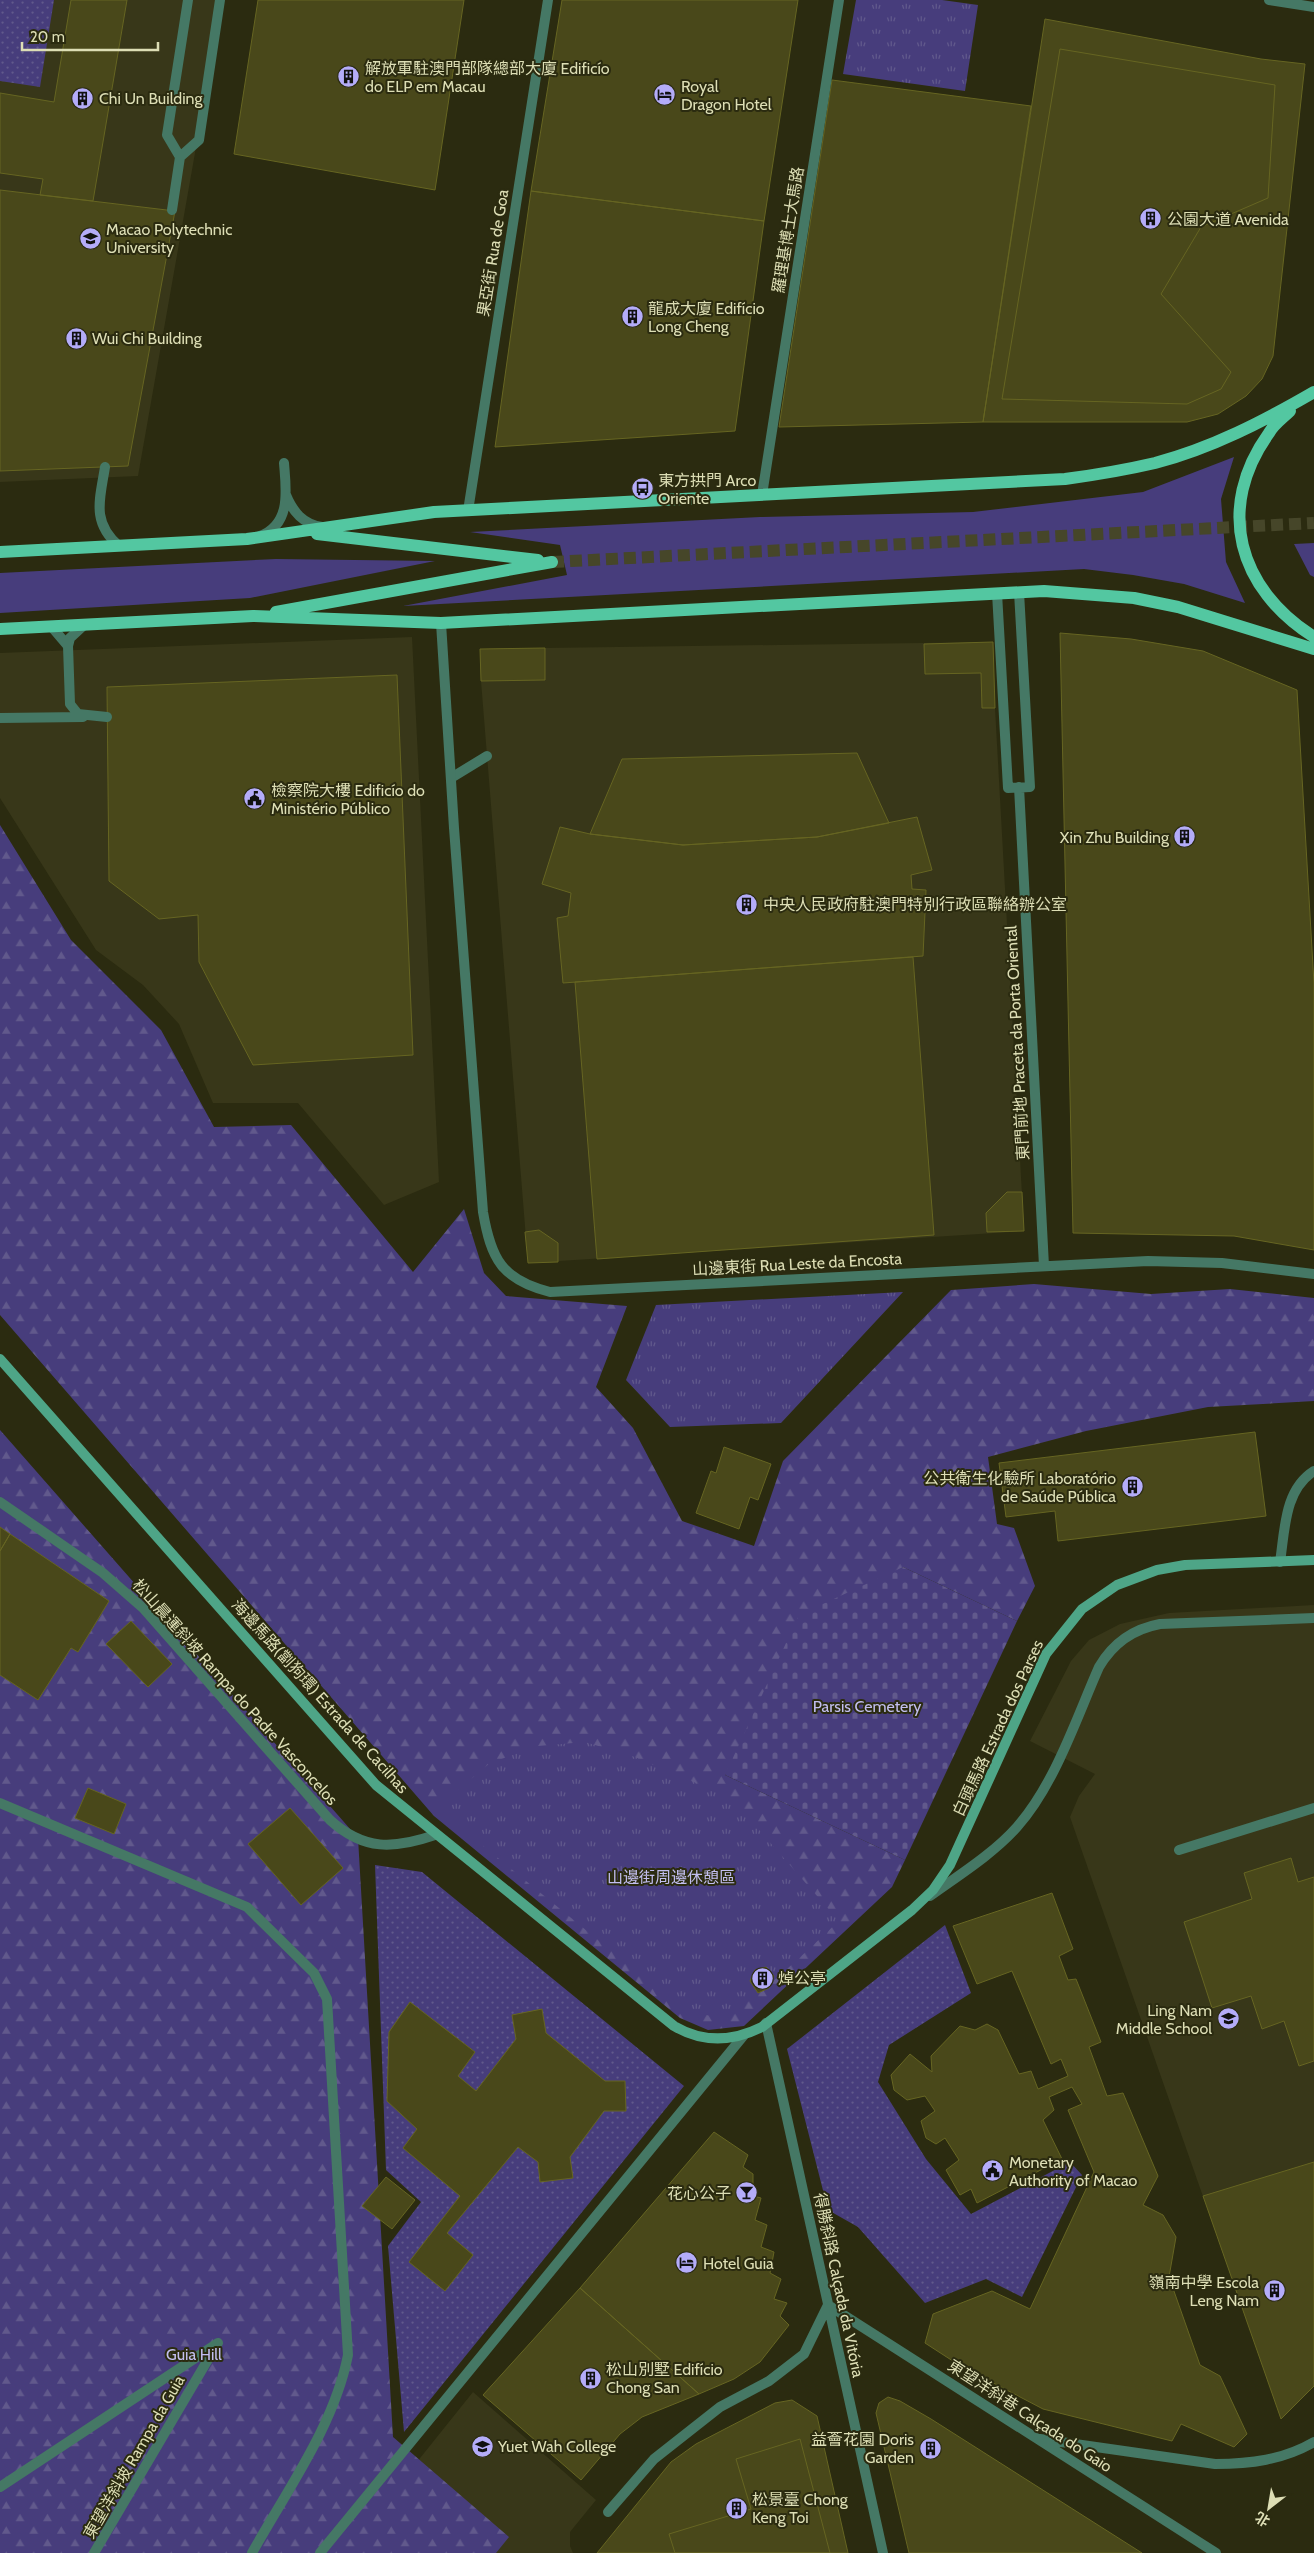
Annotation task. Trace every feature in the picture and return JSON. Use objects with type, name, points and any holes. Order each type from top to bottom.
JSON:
[{"type":"main road","points":[[0,552],[250,539],[434,512],[1065,479],[1111,472],[1156,462],[1201,448],[1243,430],[1314,392]]},
{"type":"main road","points":[[1302,398],[1270,431],[1258,450],[1248,470],[1239,514],[1246,558],[1255,579],[1267,598],[1283,614],[1314,637]]},
{"type":"main road","points":[[253,616],[552,562],[300,532]]},
{"type":"main road","points":[[0,629],[253,616],[441,623],[1019,592],[1088,593],[1134,598],[1187,610],[1314,648]]},
{"type":"street","points":[[180,158],[167,135],[188,0]]},
{"type":"street","points":[[172,210],[180,158],[199,140],[220,0]]},
{"type":"street","name":"果亞街 Rua de Goa","points":[[468,511],[548,0]]},
{"type":"street","name":"羅理基博士大馬路","points":[[762,495],[839,0]]},
{"type":"street","points":[[1269,0],[1314,7]]},
{"type":"street","points":[[250,539],[263,534],[275,526],[282,515],[286,494],[284,463]]},
{"type":"street","points":[[105,468],[98,510],[101,524],[108,536],[119,546]]},
{"type":"street","points":[[286,494],[291,507],[300,518],[312,525],[326,528]]},
{"type":"street","points":[[998,593],[1008,788],[1019,788],[1030,787],[1019,592]]},
{"type":"street","name":"山邊東街 Rua Leste da Encosta","points":[[441,623],[450,778],[484,1212],[488,1241],[495,1259],[520,1282],[550,1292],[1148,1262],[1222,1263],[1314,1274]]},
{"type":"street","points":[[84,624],[70,638],[68,646],[69,698],[73,710],[87,717]]},
{"type":"street","points":[[51,626],[68,646]]},
{"type":"street","points":[[53,716],[65,707],[69,698]]},
{"type":"street","points":[[0,718],[53,716],[107,717]]},
{"type":"street","points":[[450,778],[487,756]]},
{"type":"street","name":"東門前地 Praceta da Porta Oriental","points":[[1019,788],[1044,1266]]},
{"type":"street","name":"海邊馬路(劏狗環) Estrada de Cacilhas","points":[[0,1359],[358,1766],[395,1803],[674,2026],[686,2032],[711,2039],[725,2039],[744,2035],[766,2023]]},
{"type":"street","points":[[1280,1562],[1290,1499],[1306,1476],[1314,1471]]},
{"type":"street","name":"松山晨運斜坡 Rampa do Padre Vasconcelos","points":[[0,1502],[103,1573],[137,1602],[330,1820],[341,1830],[367,1843],[395,1846],[409,1844],[435,1835]]},
{"type":"street","name":"白頭馬路 Estrada dos Parses","points":[[766,2023],[912,1910],[933,1890],[950,1865],[1046,1654],[1082,1609],[1117,1585],[1157,1570],[1185,1565],[1314,1560]]},
{"type":"street","points":[[912,1910],[1007,1838],[1026,1817],[1042,1794],[1105,1656],[1124,1638],[1148,1626],[1160,1624],[1314,1618]]},
{"type":"street","points":[[0,1803],[247,1907],[314,1973],[327,1999],[348,2355],[342,2383],[332,2411],[252,2553]]},
{"type":"street","points":[[1179,1850],[1314,1808]]},
{"type":"street","name":"得勝斜路 Calçada da Vitória","points":[[766,2023],[883,2553]]},
{"type":"street","points":[[320,2553],[744,2035]]},
{"type":"street","points":[[608,2512],[654,2459],[720,2408],[769,2381],[804,2354],[828,2305]]},
{"type":"street","name":"東望洋斜巷 Calçada do Gaio","points":[[828,2305],[1216,2553]]},
{"type":"street","name":"東望洋斜坡 Rampa da Guia","points":[[0,2487],[218,2343],[94,2553]]},
{"type":"street","points":[[1037,2438],[1215,2464],[1245,2464],[1274,2459],[1314,2442]]},
{"type":"shaded area","name":"Macao Polytechnic University","points":[[0,0],[222,0],[138,476],[0,482]]},
{"type":"shaded area","points":[[412,637],[439,1182],[384,1205],[298,1103],[213,1103],[179,1024],[143,985],[96,950],[0,798],[0,653]]},
{"type":"shaded area","points":[[993,642],[1024,1231],[528,1263],[480,649]]},
{"type":"shaded area","name":"Ling Nam Middle School","points":[[1314,1605],[1314,2386],[1281,2419],[1070,1817],[1079,1796],[1095,1774],[1030,1741],[1071,1661],[1089,1640],[1120,1624],[1169,1613]]},
{"type":"shaded area","name":"Yuet Wah College","points":[[473,2392],[596,2500],[570,2532],[570,2546],[573,2553],[344,2553]]},
{"type":"green space","points":[[0,0],[54,0],[40,87],[0,81]]},
{"type":"green space","points":[[856,0],[942,0],[978,5],[965,91],[843,74]]},
{"type":"green space","points":[[1234,457],[1221,499],[1226,562],[1245,603],[1184,584],[1084,569],[403,606],[567,575],[560,545],[470,532],[760,517],[973,512],[1143,492]]},
{"type":"green space","points":[[1314,543],[1314,577],[1310,575],[1294,544]]},
{"type":"green space","points":[[276,559],[435,561],[250,598],[0,613],[0,573]]},
{"type":"green space","points":[[0,825],[71,940],[161,1030],[214,1127],[291,1125],[413,1272],[464,1209],[484,1273],[506,1296],[627,1306],[596,1387],[633,1428],[682,1521],[754,1546],[783,1461],[951,1290],[1034,1284],[1151,1294],[1230,1289],[1314,1298],[1314,1401],[1208,1407],[1086,1431],[988,1457],[997,1524],[1014,1528],[1035,1586],[1017,1621],[903,1567],[725,1775],[905,1860],[892,1887],[744,2026],[708,2030],[680,2018],[434,1816],[0,1315]]},
{"type":"green space","points":[[903,1292],[781,1423],[670,1427],[626,1380],[656,1305]]},
{"type":"green space","name":"Guia Hill","points":[[0,1430],[358,1838],[393,2437],[509,2537],[496,2553],[0,2553]]},
{"type":"green space","name":"Parsis Cemetery","points":[[903,1567],[1017,1621],[905,1860],[725,1775],[799,1615]]},
{"type":"green space","name":"山邊街周邊休憩區","points":[[585,1742],[635,1757],[731,1798],[839,1921],[783,1973],[736,2008],[722,2014],[707,2015],[681,2008],[437,1808],[490,1763],[538,1746]]},
{"type":"green space","points":[[375,1865],[422,1872],[684,2086],[404,2432],[388,2246],[421,2202],[386,2170]]},
{"type":"green space","points":[[945,1925],[971,1993],[889,2045],[878,2082],[926,2159],[971,2214],[1070,2162],[1082,2175],[1022,2297],[986,2279],[925,2303],[858,2227],[828,2210],[787,2049]]},
{"type":"building","name":"Chi Un Building","points":[[71,0],[127,0],[93,201],[40,195],[43,179],[0,173],[0,93],[54,102]]},
{"type":"building","name":"解放軍駐澳門部隊總部大廈 Edificío do ELP em Macau","points":[[258,0],[464,0],[435,190],[234,154]]},
{"type":"building","name":"Royal Dragon Hotel","points":[[562,0],[798,0],[764,221],[531,191]]},
{"type":"building","name":"公園大道 Avenida","points":[[1045,19],[1261,59],[1305,64],[1273,356],[1262,379],[1246,396],[1218,414],[1187,422],[983,422]]},
{"type":"building","name":"公園大道 Avenida","points":[[1060,49],[1275,85],[1268,198],[1201,227],[1161,294],[1231,372],[1221,389],[1187,404],[1002,399]]},
{"type":"building","points":[[832,80],[1031,106],[983,422],[779,427]]},
{"type":"building","name":"Wui Chi Building","points":[[0,190],[175,211],[128,466],[0,471]]},
{"type":"building","name":"龍成大廈 Edifício Long Cheng","points":[[531,191],[764,221],[735,431],[495,447]]},
{"type":"building","name":"Xin Zhu Building","points":[[1060,633],[1131,639],[1203,651],[1297,690],[1314,984],[1314,1250],[1234,1236],[1073,1233]]},
{"type":"building","points":[[993,642],[995,708],[982,708],[981,673],[925,674],[924,644]]},
{"type":"building","points":[[545,648],[545,680],[481,681],[480,649]]},
{"type":"building","name":"檢察院大樓 Edificío do Ministério Público","points":[[397,675],[413,1055],[253,1065],[199,962],[198,915],[159,919],[109,881],[107,687]]},
{"type":"building","points":[[857,753],[889,823],[817,837],[683,845],[590,834],[622,759]]},
{"type":"building","name":"中央人民政府駐澳門特別行政區聯絡辦公室","points":[[917,817],[932,870],[911,875],[912,889],[926,890],[923,956],[563,983],[557,918],[568,916],[571,893],[542,884],[560,827],[590,834],[683,845],[817,837]]},
{"type":"building","points":[[913,957],[934,1235],[597,1259],[575,982]]},
{"type":"building","points":[[1007,1192],[1022,1192],[1024,1231],[987,1232],[986,1213]]},
{"type":"building","points":[[539,1230],[558,1243],[558,1262],[528,1263],[525,1232]]},
{"type":"building","name":"公共衛生化驗所 Laboratório de Saúde Pública","points":[[1255,1432],[1266,1516],[1058,1541],[1055,1511],[1006,1517],[999,1463]]},
{"type":"building","points":[[724,1447],[771,1464],[758,1500],[750,1497],[739,1529],[696,1513],[711,1471],[716,1473]]},
{"type":"building","points":[[0,1527],[10,1534],[0,1551]]},
{"type":"building","points":[[10,1534],[109,1601],[78,1652],[71,1648],[38,1700],[0,1675],[0,1551]]},
{"type":"building","points":[[131,1621],[172,1664],[148,1687],[106,1644]]},
{"type":"building","points":[[88,1788],[126,1804],[114,1834],[75,1818]]},
{"type":"building","points":[[290,1808],[343,1868],[301,1905],[248,1844]]},
{"type":"building","points":[[1291,1858],[1298,1882],[1314,1877],[1314,2061],[1299,2066],[1284,2021],[1262,2029],[1251,1996],[1212,2008],[1184,1922],[1252,1899],[1244,1873]]},
{"type":"building","name":"Monetary Authority of Macao","points":[[1052,1893],[1073,1949],[1059,1956],[1068,1980],[1076,1979],[1101,2042],[1089,2047],[1107,2096],[1123,2093],[1158,2176],[1143,2205],[1163,2215],[1176,2237],[1169,2277],[1200,2365],[1220,2376],[1247,2434],[1234,2447],[1181,2424],[1172,2441],[1043,2409],[959,2365],[925,2343],[933,2314],[992,2291],[1030,2309],[1094,2172],[1068,2110],[1082,2104],[1072,2087],[1049,2097],[1054,2110],[1043,2120],[1062,2159],[977,2203],[971,2189],[960,2195],[946,2170],[959,2160],[945,2138],[936,2144],[926,2138],[921,2121],[935,2111],[925,2096],[907,2100],[894,2090],[891,2075],[910,2054],[932,2072],[931,2056],[960,2026],[975,2030],[987,2024],[998,2030],[1019,2074],[1031,2071],[1038,2089],[1068,2076],[1061,2059],[1051,2064],[1012,1971],[977,1984],[953,1926]]},
{"type":"building","name":"焯公亭","points":[[766,1967],[774,1976],[769,1988],[758,1993],[750,1981],[755,1970]]},
{"type":"building","points":[[410,2002],[475,2052],[458,2076],[476,2091],[516,2039],[512,2015],[542,2009],[546,2033],[605,2081],[625,2081],[626,2111],[604,2111],[570,2157],[573,2178],[540,2182],[538,2162],[518,2147],[447,2233],[473,2255],[445,2291],[409,2262],[460,2196],[403,2148],[417,2129],[387,2101],[389,2032]]},
{"type":"building","name":"Hotel Guia","points":[[714,2132],[748,2155],[743,2167],[753,2174],[753,2196],[761,2198],[755,2220],[767,2225],[761,2247],[774,2252],[770,2273],[781,2279],[774,2299],[787,2303],[780,2316],[789,2325],[760,2362],[734,2379],[699,2394],[580,2288]]},
{"type":"building","name":"嶺南中學 Escola Leng Nam","points":[[1314,2162],[1314,2386],[1281,2419],[1203,2196]]},
{"type":"building","points":[[386,2177],[415,2200],[392,2229],[362,2206]]},
{"type":"building","name":"松山別墅 Edifício Chong San","points":[[580,2288],[699,2394],[642,2417],[620,2434],[581,2480],[483,2395]]},
{"type":"building","name":"益薈花園 Doris Garden","points":[[888,2397],[900,2401],[931,2419],[1142,2553],[909,2553],[876,2413],[879,2403]]},
{"type":"building","name":"松景臺 Chong Keng Toi","points":[[792,2400],[817,2416],[848,2553],[597,2553],[671,2462],[696,2444],[775,2403]]},
{"type":"building","points":[[800,2439],[830,2553],[675,2553],[669,2534],[751,2509],[736,2459]]},
{"type":"tunnel","points":[[552,562],[1314,523]]},
{"type":"place","name":"解放軍駐澳門部隊總部大廈 Edificío do ELP em Macau","points":[[349,77]]},
{"type":"place","name":"Royal Dragon Hotel","points":[[665,95]]},
{"type":"place","name":"Chi Un Building","points":[[83,98]]},
{"type":"place","name":"公園大道 Avenida","points":[[1151,219]]},
{"type":"place","name":"Macao Polytechnic University","points":[[90,238]]},
{"type":"place","name":"龍成大廈 Edifício Long Cheng","points":[[632,317]]},
{"type":"place","name":"Wui Chi Building","points":[[76,338]]},
{"type":"place","name":"東方拱門 Arco Oriente","points":[[642,489]]},
{"type":"place","name":"檢察院大樓 Edificío do Ministério Público","points":[[255,799]]},
{"type":"place","name":"Xin Zhu Building","points":[[1185,837]]},
{"type":"place","name":"中央人民政府駐澳門特別行政區聯絡辦公室","points":[[747,904]]},
{"type":"place","name":"公共衛生化驗所 Laboratório de Saúde Pública","points":[[1132,1487]]},
{"type":"place","name":"焯公亭","points":[[762,1978]]},
{"type":"place","name":"Ling Nam Middle School","points":[[1228,2019]]},
{"type":"place","name":"Monetary Authority of Macao","points":[[993,2171]]},
{"type":"place","name":"花心公子","points":[[747,2193]]},
{"type":"place","name":"Hotel Guia","points":[[687,2263]]},
{"type":"place","name":"嶺南中學 Escola Leng Nam","points":[[1275,2291]]},
{"type":"place","name":"松山別墅 Edifício Chong San","points":[[590,2378]]},
{"type":"place","name":"Yuet Wah College","points":[[482,2446]]},
{"type":"place","name":"益薈花園 Doris Garden","points":[[930,2448]]},
{"type":"place","name":"松景臺 Chong Keng Toi","points":[[736,2508]]}]
